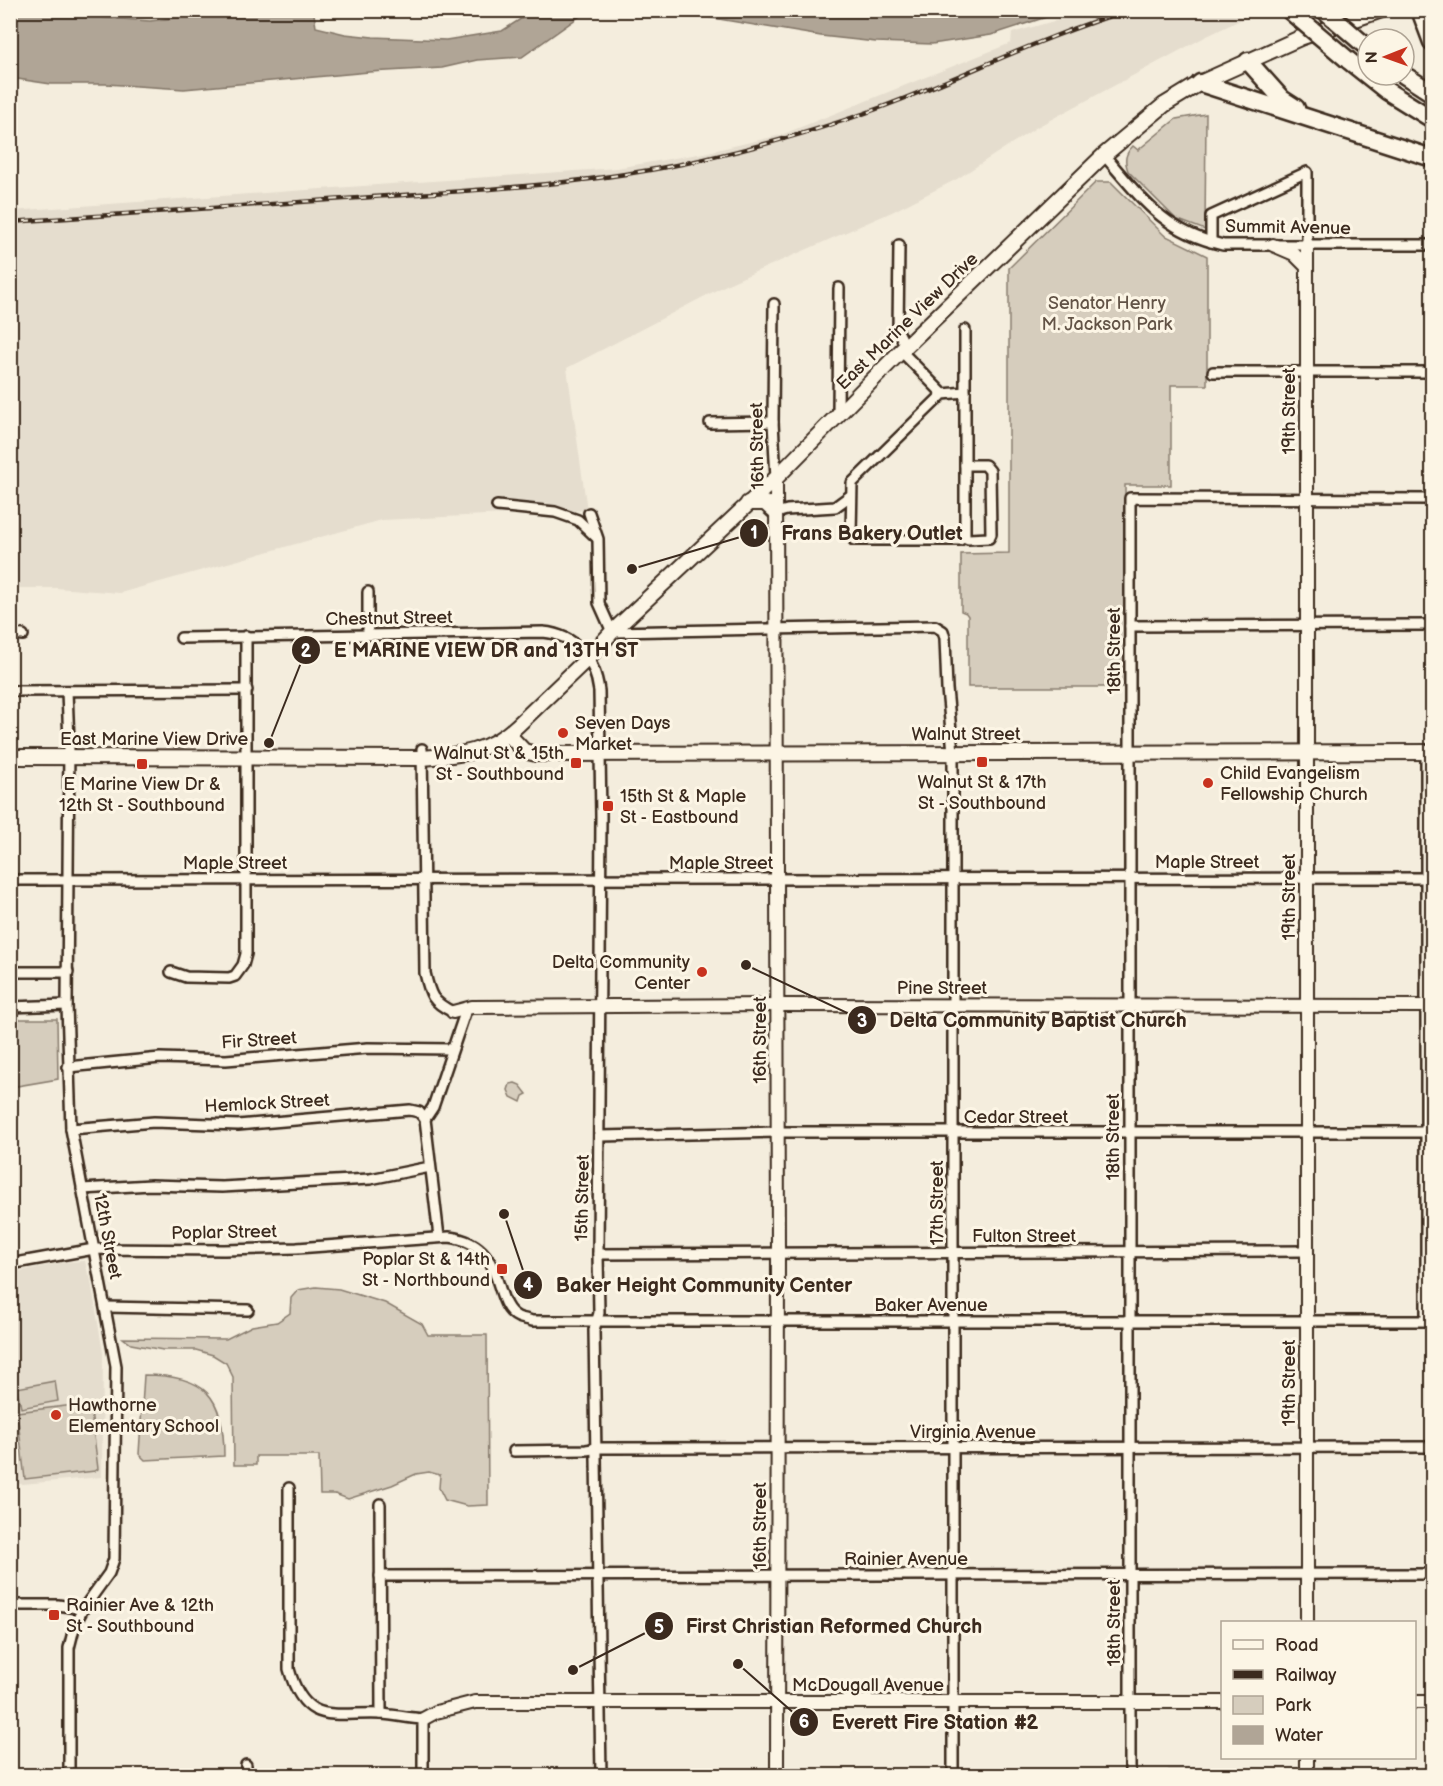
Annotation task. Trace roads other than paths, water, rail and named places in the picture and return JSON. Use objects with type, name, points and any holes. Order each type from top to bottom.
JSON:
[{"type":"highway","points":[[1289,10],[1387,91],[1432,119]]},
{"type":"highway","points":[[1324,10],[1356,38]]},
{"type":"highway","points":[[1420,10],[1432,42]]},
{"type":"highway","points":[[1248,62],[1282,99],[1311,118]]},
{"type":"highway","points":[[1200,83],[1432,158]]},
{"type":"highway","points":[[1416,83],[1432,93]]},
{"type":"main road","name":"East Marine View Drive","points":[[10,750],[69,753],[422,754],[471,753],[487,747],[508,734],[612,632],[776,478],[903,349],[1104,156],[1164,105],[1200,83],[1300,38],[1382,10]]},
{"type":"main road","points":[[748,503],[765,503],[776,513]]},
{"type":"main road","name":"Walnut Street","points":[[508,734],[524,751],[536,754],[1429,752]]},
{"type":"main road","name":"East Marine View Drive","points":[[10,757],[69,753]]},
{"type":"street","name":"Summit Avenue","points":[[1104,156],[1156,213],[1189,235],[1211,242],[1223,245],[1432,245]]},
{"type":"street","name":"19th Street","points":[[1211,242],[1211,216],[1307,172],[1307,1621]]},
{"type":"street","points":[[1272,244],[1294,254],[1307,267]]},
{"type":"street","points":[[899,245],[898,331],[903,349],[943,394]]},
{"type":"street","points":[[838,414],[839,288]]},
{"type":"street","name":"16th Street","points":[[774,304],[778,1005],[777,1776]]},
{"type":"street","points":[[964,537],[965,330]]},
{"type":"street","points":[[1213,372],[1432,372]]},
{"type":"street","points":[[965,392],[943,394],[852,483],[851,534],[854,540],[960,540],[964,537],[985,540],[989,538],[991,534],[990,471],[985,465],[965,465]]},
{"type":"street","points":[[710,423],[773,422]]},
{"type":"street","points":[[776,513],[787,510],[835,507],[850,496]]},
{"type":"street","name":"18th Street","points":[[1130,1776],[1130,498],[1307,499]]},
{"type":"street","points":[[1307,499],[1432,499]]},
{"type":"street","points":[[497,506],[555,512],[578,520],[598,539]]},
{"type":"street","points":[[589,513],[598,539],[599,603],[612,632],[777,628]]},
{"type":"street","points":[[368,592],[368,634]]},
{"type":"street","points":[[1130,626],[1432,625]]},
{"type":"street","name":"17th Street","points":[[777,628],[935,626],[943,631],[945,638],[947,689],[954,752],[953,1776]]},
{"type":"street","name":"Chestnut Street","points":[[181,638],[553,633],[565,636],[576,644],[588,658]]},
{"type":"street","points":[[10,634],[23,634]]},
{"type":"street","points":[[171,972],[186,977],[235,976],[243,965],[246,954],[246,636]]},
{"type":"street","name":"15th Street","points":[[588,658],[597,675],[599,691],[601,880],[597,1254],[599,1313],[594,1330],[594,1449],[601,1776]]},
{"type":"street","points":[[10,691],[247,690]]},
{"type":"street","name":"12th Street","points":[[67,692],[69,753],[67,1005],[71,1129],[116,1366],[114,1559],[101,1587],[83,1609],[75,1624],[69,1648],[69,1776]]},
{"type":"street","points":[[1429,752],[1429,1321]]},
{"type":"street","points":[[422,754],[425,973],[429,990],[436,1002],[459,1011],[452,1048],[433,1107],[425,1119],[439,1237]]},
{"type":"street","name":"Maple Street","points":[[10,880],[1429,878]]},
{"type":"street","points":[[10,972],[68,972]]},
{"type":"street","points":[[10,1007],[67,1005]]},
{"type":"street","name":"Pine Street","points":[[459,1011],[472,1007],[778,1005],[1429,1006]]},
{"type":"street","name":"Fir Street","points":[[68,1067],[160,1058],[226,1060],[368,1048],[452,1048]]},
{"type":"street","name":"Hemlock Street","points":[[71,1129],[154,1122],[238,1125],[410,1110],[419,1112],[425,1119]]},
{"type":"street","name":"Cedar Street","points":[[600,1136],[778,1132],[1429,1132]]},
{"type":"street","points":[[82,1189],[151,1185],[222,1187],[370,1179],[430,1167]]},
{"type":"street","name":"Baker Avenue","points":[[439,1237],[459,1238],[481,1251],[494,1268],[506,1304],[517,1317],[532,1321],[1429,1321]]},
{"type":"street","name":"Poplar Street","points":[[10,1264],[94,1249],[297,1248],[439,1237]]},
{"type":"street","name":"Fulton Street","points":[[597,1254],[1307,1251]]},
{"type":"street","points":[[106,1307],[248,1310]]},
{"type":"street","name":"Virginia Avenue","points":[[514,1451],[778,1448],[1432,1448]]},
{"type":"street","name":"McDougall Avenue","points":[[289,1488],[289,1669],[295,1690],[316,1711],[326,1714],[381,1714],[423,1719],[436,1712],[476,1702],[1221,1702]]},
{"type":"street","points":[[380,1504],[381,1714]]},
{"type":"street","name":"Rainier Avenue","points":[[380,1576],[1432,1574]]},
{"type":"street","points":[[10,1605],[58,1605],[83,1609]]},
{"type":"street","points":[[1416,1702],[1432,1702]]},
{"type":"street","points":[[423,1719],[423,1776]]},
{"type":"street","points":[[1307,1759],[1307,1776]]},
{"type":"street","points":[[246,1765],[246,1776]]},
{"type":"water","points":[[11,10],[48,11],[150,21],[183,17],[202,11],[317,11],[314,14],[316,27],[345,34],[446,40],[502,31],[533,11],[593,11],[583,14],[522,57],[477,60],[442,68],[369,72],[184,89],[106,84],[51,84],[11,78]]},
{"type":"water","points":[[1065,10],[991,35],[932,44],[876,42],[821,36],[671,11]]},
{"type":"railway","points":[[10,222],[498,188],[581,180],[664,168],[814,130],[894,103],[1049,38],[1129,10]]},
{"type":"place","name":"Frans Bakery Outlet","points":[[632,569]]},
{"type":"place","name":"Seven Days Market","points":[[563,733]]},
{"type":"place","name":"E MARINE VIEW DR and 13TH ST","points":[[269,743]]},
{"type":"place","name":"Walnut St & 17th St - Southbound","points":[[982,762]]},
{"type":"place","name":"Walnut St & 15th St - Southbound","points":[[576,763]]},
{"type":"place","name":"E Marine View Dr & 12th St - Southbound","points":[[142,764]]},
{"type":"place","name":"Child Evangelism Fellowship Church","points":[[1208,783]]},
{"type":"place","name":"15th St & Maple St - Eastbound","points":[[608,806]]},
{"type":"place","name":"Delta Community Baptist Church","points":[[746,965]]},
{"type":"place","name":"Delta Community Center","points":[[702,972]]},
{"type":"place","name":"Baker Height Community Center","points":[[504,1214]]},
{"type":"place","name":"Poplar St & 14th St - Northbound","points":[[502,1269]]},
{"type":"place","name":"Hawthorne Elementary School","points":[[56,1415]]},
{"type":"place","name":"Rainier Ave & 12th St - Southbound","points":[[54,1615]]},
{"type":"place","name":"Everett Fire Station #2","points":[[738,1664]]},
{"type":"place","name":"First Christian Reformed Church","points":[[573,1670]]},
{"type":"park label","name":"Senator Henry M. Jackson Park","points":[[1107,313]]}]
